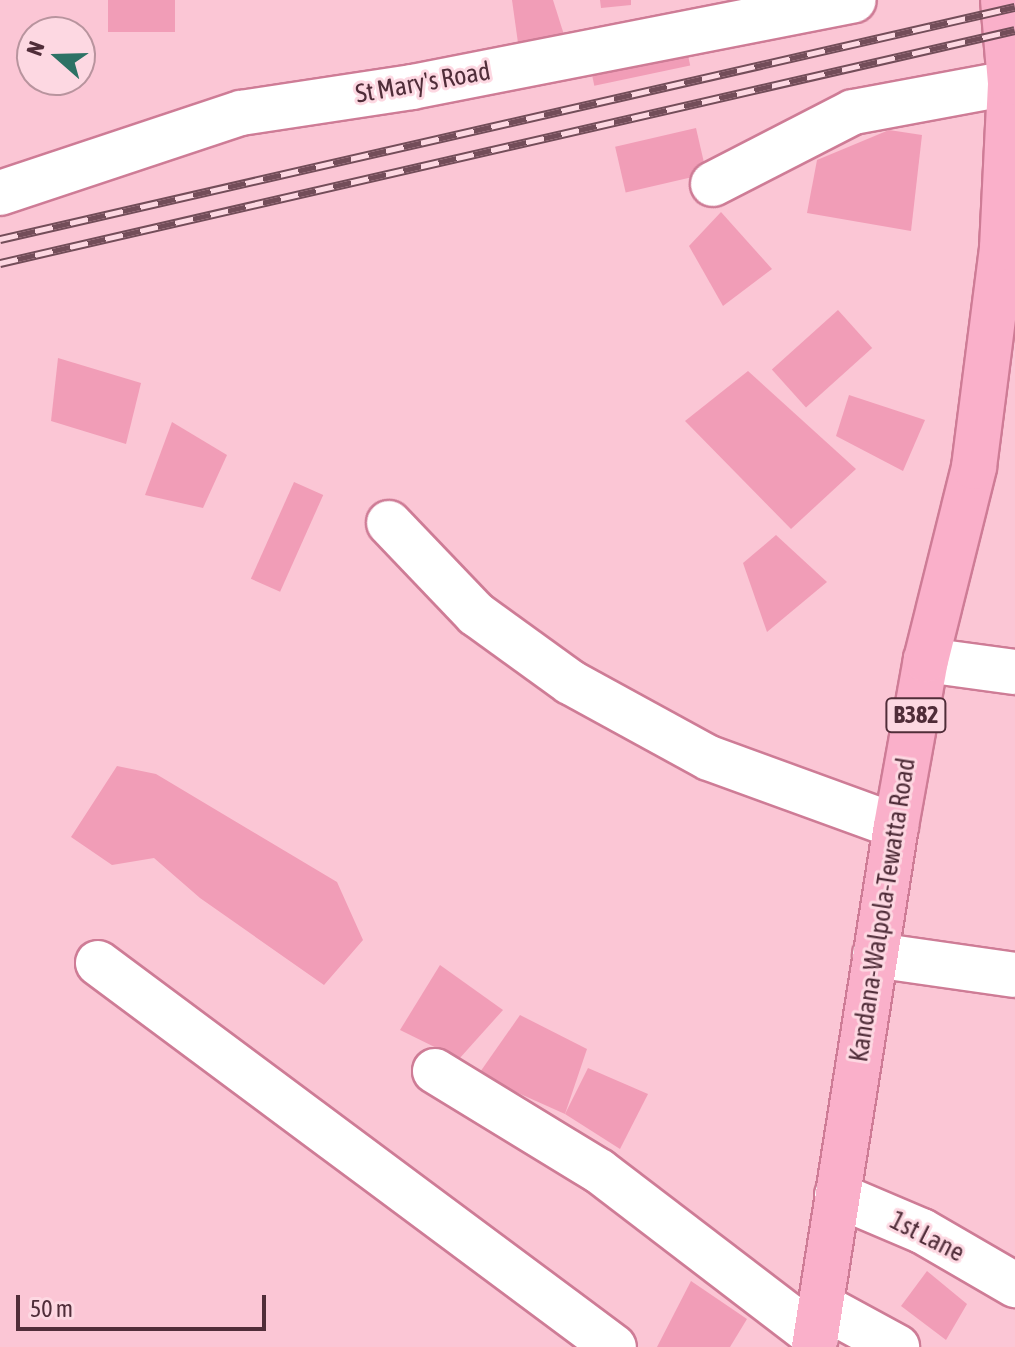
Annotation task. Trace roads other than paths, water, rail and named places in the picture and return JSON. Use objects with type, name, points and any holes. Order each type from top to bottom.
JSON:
[{"type":"main road","name":"Kandana-Walpola-Tewatta Road","points":[[817,1330],[896,826],[926,660],[974,467],[1006,272],[1011,63],[1003,0]]},
{"type":"street","name":"St Mary's Road","points":[[0,193],[241,113],[412,87],[854,0]]},
{"type":"street","points":[[713,184],[853,112],[1011,63]]},
{"type":"street","points":[[389,523],[476,614],[570,682],[709,758],[896,826]]},
{"type":"street","points":[[926,660],[1015,672]]},
{"type":"street","points":[[875,955],[1015,975]]},
{"type":"street","points":[[98,963],[614,1347]]},
{"type":"street","points":[[435,1071],[599,1171],[817,1330],[897,1347]]},
{"type":"street","name":"1st Lane","points":[[837,1195],[922,1231],[1015,1285]]},
{"type":"railway","points":[[0,239],[1015,7]]},
{"type":"railway","points":[[0,263],[1015,30]]}]
